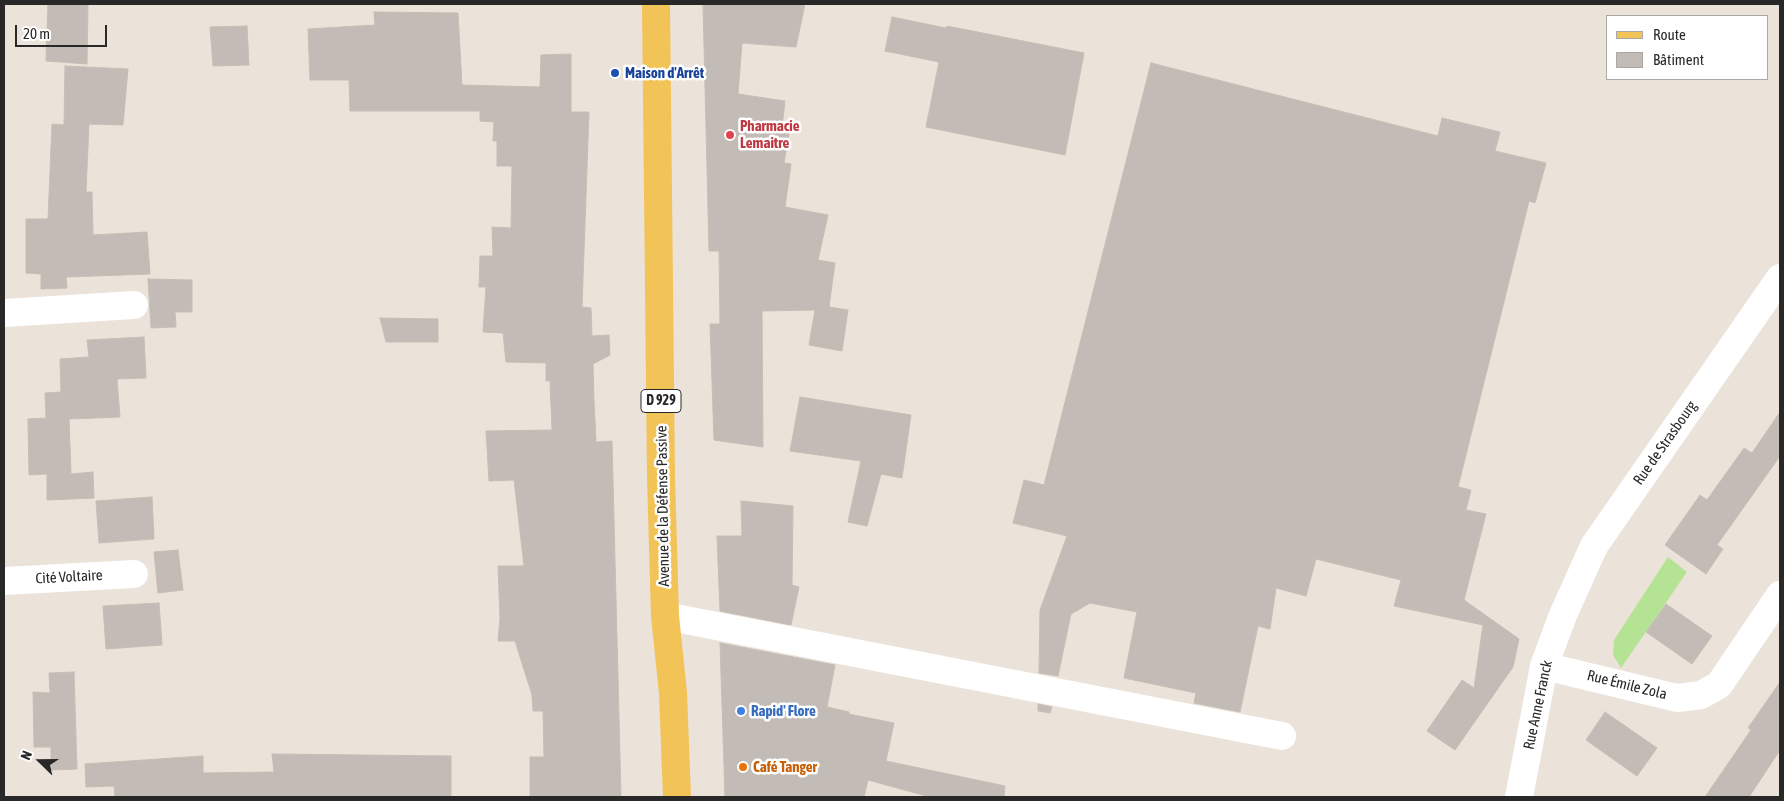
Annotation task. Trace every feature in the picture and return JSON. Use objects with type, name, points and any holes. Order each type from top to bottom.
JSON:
[{"type":"main road","name":"Avenue de la Défense Passive","points":[[656,4],[665,616],[673,693],[676,797]]},
{"type":"street","name":"Rue de Strasbourg","points":[[1563,614],[1594,546],[1780,278]]},
{"type":"street","points":[[4,313],[134,305]]},
{"type":"street","name":"Cité Voltaire","points":[[4,581],[134,574]]},
{"type":"street","name":"Rue Émile Zola","points":[[1544,666],[1677,698],[1701,695],[1719,685],[1780,595]]},
{"type":"street","name":"Rue Anne Franck","points":[[1519,797],[1544,666],[1563,614]]},
{"type":"street","points":[[665,616],[1282,736]]},
{"type":"green space","points":[[1668,557],[1687,572],[1621,668],[1613,655],[1614,640]]},
{"type":"building","points":[[48,4],[88,4],[87,64],[46,61]]},
{"type":"building","points":[[703,4],[805,4],[796,47],[742,43],[738,94],[785,101],[782,127],[790,129],[784,163],[791,164],[785,207],[828,215],[818,260],[835,263],[829,307],[848,310],[842,351],[809,345],[815,310],[762,311],[763,447],[714,440],[710,324],[720,324],[719,251],[709,251]]},
{"type":"building","points":[[374,12],[458,13],[462,85],[540,87],[541,55],[571,54],[571,112],[589,112],[582,307],[591,308],[592,336],[609,335],[610,355],[593,364],[596,442],[612,441],[621,797],[530,797],[530,757],[544,757],[543,711],[533,711],[532,695],[515,641],[498,641],[500,619],[498,566],[524,566],[514,480],[489,481],[486,431],[552,430],[550,381],[546,381],[546,363],[506,362],[503,333],[483,332],[486,287],[479,287],[480,256],[493,256],[492,227],[511,228],[512,166],[497,166],[497,141],[493,141],[494,122],[480,121],[480,111],[350,111],[349,80],[310,80],[308,29],[375,25]]},
{"type":"building","points":[[892,17],[1084,53],[1065,155],[926,127],[939,62],[885,51]]},
{"type":"building","points":[[247,26],[249,65],[213,66],[210,27]]},
{"type":"building","points":[[1151,63],[1438,136],[1442,118],[1500,132],[1495,151],[1546,163],[1535,203],[1529,201],[1458,487],[1471,490],[1466,510],[1486,514],[1464,600],[1519,639],[1513,667],[1455,750],[1427,731],[1462,680],[1474,688],[1483,625],[1394,606],[1401,580],[1316,559],[1306,596],[1276,588],[1270,629],[1258,626],[1240,712],[1194,703],[1196,693],[1124,678],[1137,612],[1090,603],[1071,614],[1058,676],[1039,673],[1040,610],[1067,536],[1013,523],[1024,480],[1044,485]]},
{"type":"building","points":[[65,66],[128,69],[123,125],[89,124],[86,192],[92,192],[93,235],[147,232],[150,274],[66,277],[67,288],[41,289],[41,274],[26,273],[26,219],[48,219],[52,124],[64,125]]},
{"type":"building","points":[[148,279],[192,280],[192,312],[175,312],[176,327],[151,328]]},
{"type":"building","points":[[380,318],[438,319],[438,342],[386,342]]},
{"type":"building","points":[[144,337],[146,378],[117,379],[120,417],[69,419],[71,474],[93,472],[94,498],[47,500],[47,474],[29,475],[28,419],[46,418],[45,393],[61,392],[60,359],[89,357],[87,340]]},
{"type":"building","points":[[800,397],[911,415],[902,478],[881,474],[867,526],[848,522],[861,461],[790,451]]},
{"type":"building","points":[[1780,412],[1780,456],[1717,545],[1723,549],[1706,574],[1665,545],[1700,495],[1707,500],[1744,448],[1752,453]]},
{"type":"building","points":[[152,497],[154,539],[99,543],[96,501]]},
{"type":"building","points":[[741,501],[793,506],[792,585],[799,587],[791,625],[720,611],[717,536],[742,536]]},
{"type":"building","points":[[178,550],[183,590],[158,593],[154,552]]},
{"type":"building","points":[[159,603],[162,645],[106,649],[103,606]]},
{"type":"building","points":[[1666,604],[1712,636],[1692,664],[1646,632]]},
{"type":"building","points":[[720,643],[835,665],[827,707],[849,712],[849,714],[894,723],[886,761],[1005,786],[1004,797],[930,797],[868,780],[864,797],[725,797]]},
{"type":"building","points":[[74,672],[77,769],[51,770],[51,747],[34,747],[33,692],[50,693],[49,673]]},
{"type":"building","points":[[1780,682],[1780,750],[1749,797],[1705,797],[1751,730],[1748,728]]},
{"type":"building","points":[[1038,704],[1052,707],[1050,713],[1038,711]]},
{"type":"building","points":[[1605,712],[1657,748],[1637,776],[1586,740]]},
{"type":"building","points":[[272,754],[451,756],[451,797],[115,797],[114,786],[86,787],[85,764],[203,756],[203,773],[274,772]]},
{"type":"place","name":"Maison d'Arrêt","points":[[615,73]]},
{"type":"place","name":"Pharmacie Lemaitre","points":[[730,135]]},
{"type":"place","name":"Rapid' Flore","points":[[741,711]]},
{"type":"place","name":"Café Tanger","points":[[743,767]]}]
